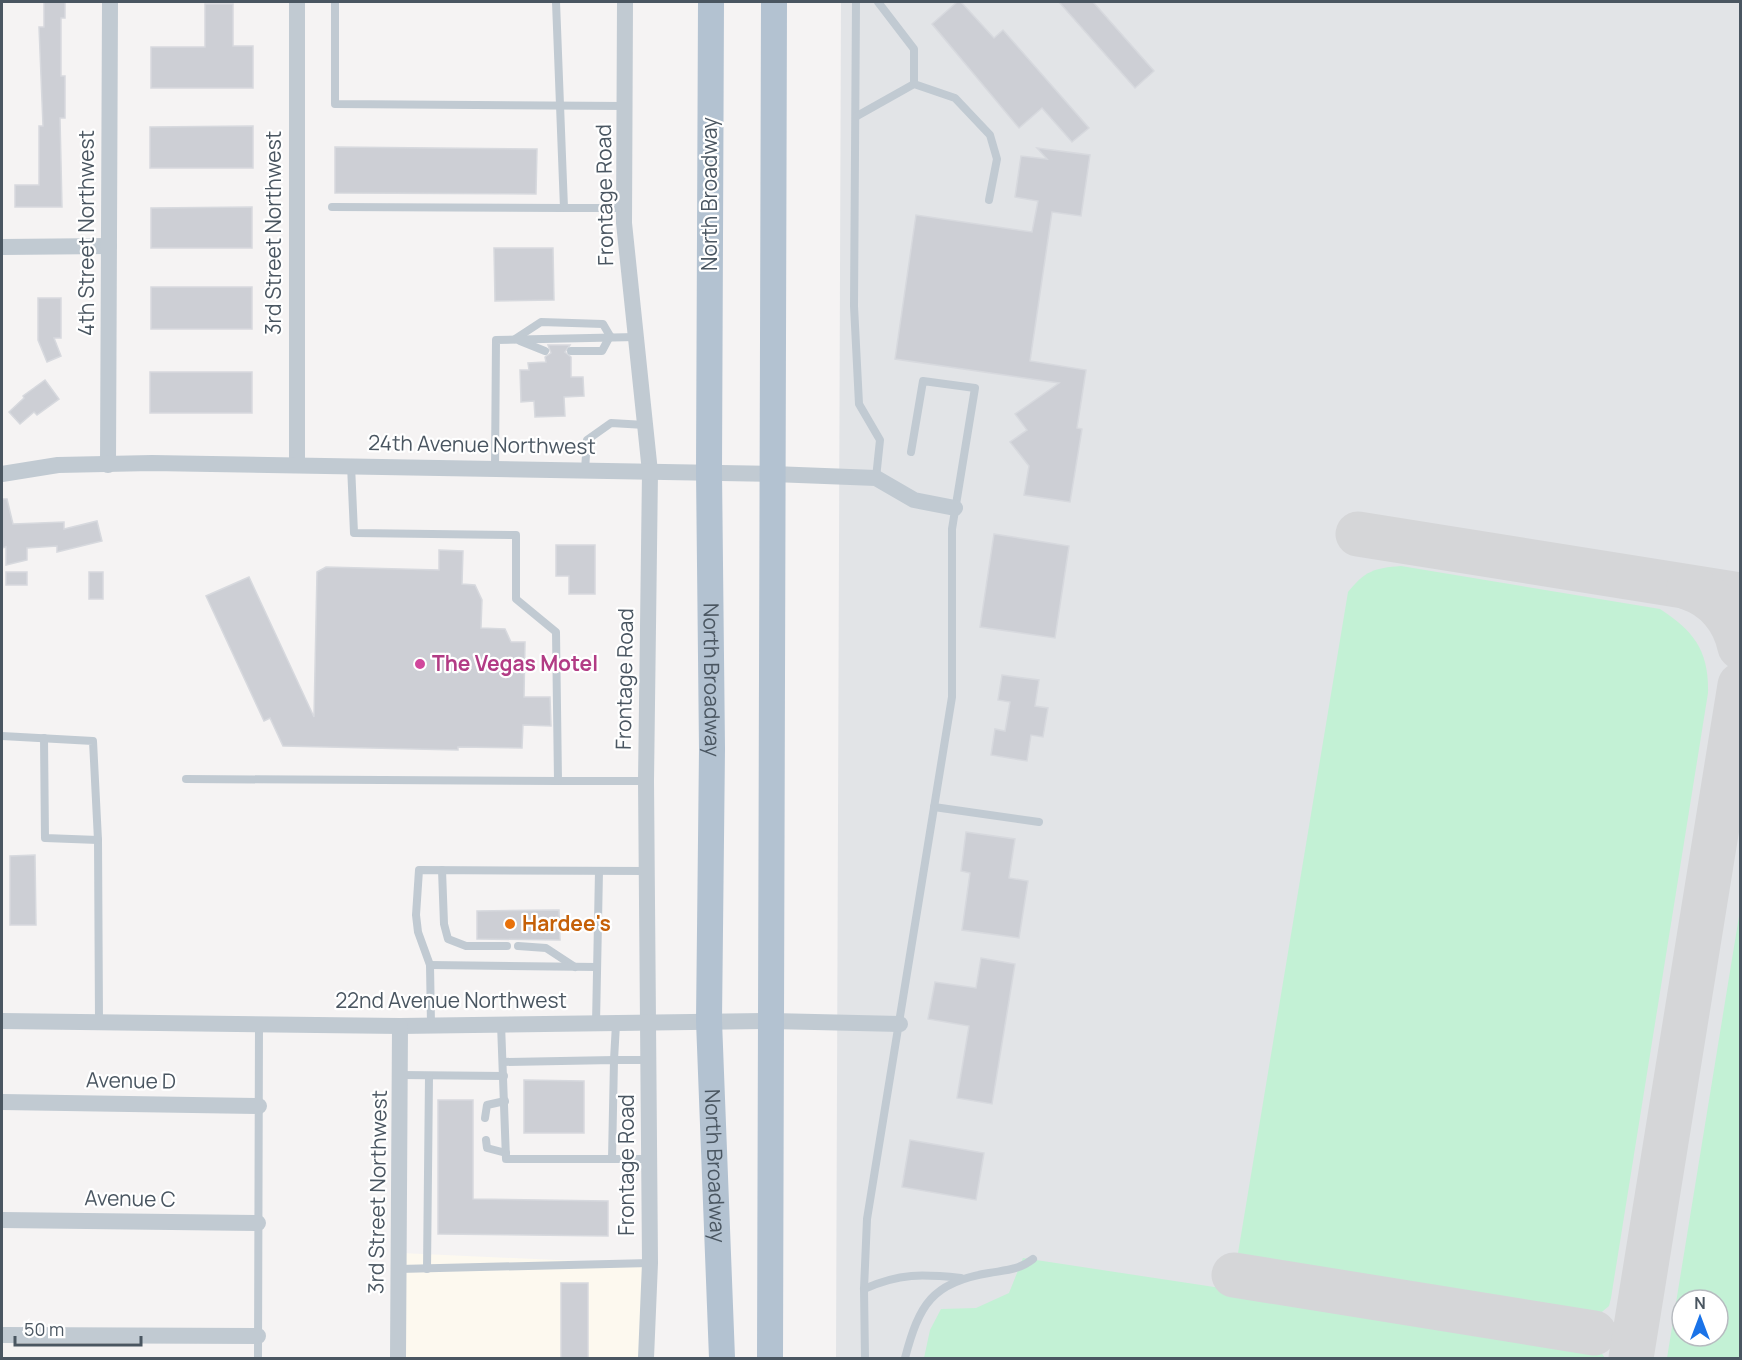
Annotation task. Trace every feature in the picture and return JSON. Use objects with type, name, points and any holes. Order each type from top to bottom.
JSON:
[{"type":"main road","name":"North Broadway","points":[[711,2],[709,472],[712,749],[709,1021],[722,1359]]},
{"type":"main road","points":[[770,1359],[774,2]]},
{"type":"street","name":"4th Street Northwest","points":[[108,465],[110,2]]},
{"type":"street","name":"3rd Street Northwest","points":[[297,2],[297,465]]},
{"type":"street","name":"Frontage Road","points":[[625,2],[624,208],[650,471],[646,781],[650,1263],[646,1359]]},
{"type":"street","points":[[2,247],[109,246]]},
{"type":"street","name":"24th Avenue Northwest","points":[[2,474],[58,465],[351,465],[773,474],[876,478],[914,500],[955,508]]},
{"type":"street","name":"22nd Avenue Northwest","points":[[2,1021],[99,1020],[400,1026],[501,1023],[647,1024],[709,1021],[900,1024]]},
{"type":"street","name":"3rd Street Northwest","points":[[398,1359],[402,1075],[400,1026]]},
{"type":"street","name":"Avenue D","points":[[2,1102],[259,1106]]},
{"type":"street","name":"Avenue C","points":[[2,1220],[258,1223]]},
{"type":"street","points":[[2,1335],[258,1336]]},
{"type":"lane","points":[[335,2],[335,104],[625,106]]},
{"type":"lane","points":[[556,2],[564,208]]},
{"type":"lane","points":[[856,2],[854,306],[859,404],[880,440],[876,478]]},
{"type":"lane","points":[[878,2],[914,49],[914,84]]},
{"type":"lane","points":[[856,116],[914,84],[955,98],[990,135],[997,159],[989,200]]},
{"type":"lane","points":[[332,207],[624,208]]},
{"type":"lane","points":[[514,339],[541,322],[603,324],[610,336]]},
{"type":"lane","points":[[571,351],[602,351],[610,336]]},
{"type":"lane","points":[[495,468],[496,339],[636,337]]},
{"type":"lane","points":[[514,339],[545,351]]},
{"type":"lane","points":[[865,1359],[864,1290],[867,1219],[952,697],[955,508],[975,388],[923,381],[911,452]]},
{"type":"lane","points":[[585,470],[587,440],[611,423],[645,425]]},
{"type":"lane","points":[[351,465],[354,533],[516,535],[516,599],[556,632],[558,781]]},
{"type":"lane","points":[[2,736],[93,741],[98,840],[99,1020]]},
{"type":"lane","points":[[44,738],[45,838],[98,840]]},
{"type":"lane","points":[[186,778],[646,781]]},
{"type":"lane","points":[[934,807],[1039,822]]},
{"type":"lane","points":[[431,1024],[430,965],[418,932],[416,915],[419,870],[647,871]]},
{"type":"lane","points":[[442,870],[444,924],[448,939],[466,946],[507,946]]},
{"type":"lane","points":[[596,1024],[599,871]]},
{"type":"lane","points":[[518,945],[546,948],[575,967]]},
{"type":"lane","points":[[430,965],[597,967]]},
{"type":"lane","points":[[258,1359],[259,1023]]},
{"type":"lane","points":[[501,1023],[506,1159],[649,1159]]},
{"type":"lane","points":[[612,1160],[616,1024]]},
{"type":"lane","points":[[503,1062],[648,1060]]},
{"type":"lane","points":[[402,1075],[504,1076]]},
{"type":"lane","points":[[428,1269],[429,1077]]},
{"type":"lane","points":[[485,1118],[487,1105],[505,1101]]},
{"type":"lane","points":[[486,1140],[487,1148],[506,1153]]},
{"type":"lane","points":[[864,1290],[887,1279],[918,1274],[961,1278],[1010,1271],[1023,1267],[1033,1259]]},
{"type":"lane","points":[[399,1269],[650,1263]]},
{"type":"lane","points":[[905,1359],[911,1335],[922,1309],[937,1291],[961,1278]]},
{"type":"shaded area","points":[[841,2],[1740,2],[1740,1358],[836,1358]]},
{"type":"shaded area","points":[[401,1253],[643,1264],[642,1358],[399,1358]]},
{"type":"green space","points":[[1401,566],[1660,609],[1690,634],[1706,665],[1708,693],[1611,1298],[1609,1306],[1597,1316],[1237,1259],[1348,592],[1360,579],[1371,572]]},
{"type":"green space","points":[[1740,910],[1740,1358],[1667,1358],[1670,1340],[1670,1348],[1730,1348],[1730,1288],[1678,1288]]},
{"type":"green space","points":[[1023,1258],[1596,1345],[1605,1358],[924,1358],[930,1330],[941,1309],[976,1308],[1009,1293]]},
{"type":"building","points":[[44,2],[65,2],[65,18],[61,18],[61,76],[65,76],[65,118],[60,118],[62,207],[15,207],[15,185],[39,185],[39,126],[43,126],[39,27],[44,27]]},
{"type":"building","points":[[957,2],[961,2],[994,38],[1003,30],[1089,128],[1072,142],[1042,108],[1019,128],[932,24]]},
{"type":"building","points":[[1059,2],[1093,2],[1154,71],[1135,88]]},
{"type":"building","points":[[205,4],[233,4],[233,46],[253,46],[253,88],[151,88],[151,47],[205,47]]},
{"type":"building","points":[[253,126],[253,168],[150,168],[150,127]]},
{"type":"building","points":[[335,147],[537,149],[536,194],[335,193]]},
{"type":"building","points":[[1037,148],[1090,155],[1081,216],[1052,212],[1030,361],[1086,370],[1077,428],[1082,429],[1070,502],[1024,495],[1029,466],[1010,442],[1027,430],[1015,414],[1059,383],[895,359],[916,215],[1032,232],[1038,201],[1015,197],[1021,156],[1047,159]]},
{"type":"building","points":[[252,207],[252,248],[151,248],[151,208]]},
{"type":"building","points":[[494,248],[553,248],[554,300],[495,301]]},
{"type":"building","points":[[151,287],[252,287],[252,329],[151,329]]},
{"type":"building","points":[[38,298],[61,298],[61,338],[54,338],[61,356],[47,362],[38,340]]},
{"type":"building","points":[[548,345],[570,345],[565,352],[571,357],[571,377],[583,377],[584,396],[564,397],[565,416],[535,417],[534,401],[521,402],[520,370],[529,370],[528,363],[546,362],[545,357],[551,353]]},
{"type":"building","points":[[150,372],[252,372],[252,413],[150,413]]},
{"type":"building","points":[[45,380],[59,399],[37,415],[34,412],[20,424],[9,412],[24,398],[23,396]]},
{"type":"building","points":[[2,499],[7,499],[13,524],[64,522],[64,529],[97,521],[102,541],[57,552],[57,546],[27,548],[27,560],[6,565],[6,547],[2,548]]},
{"type":"building","points":[[994,534],[1069,546],[1055,638],[980,627]]},
{"type":"building","points":[[556,545],[595,545],[595,594],[569,594],[569,576],[556,576]]},
{"type":"building","name":"The Vegas Motel","points":[[439,550],[463,551],[462,584],[475,585],[482,600],[481,628],[505,629],[511,642],[525,642],[524,697],[550,697],[551,726],[523,725],[522,748],[458,747],[458,750],[283,746],[270,718],[264,721],[206,596],[249,577],[314,717],[317,572],[326,567],[439,570]]},
{"type":"building","points":[[6,572],[27,572],[27,585],[6,585]]},
{"type":"building","points":[[89,572],[103,572],[103,599],[89,599]]},
{"type":"building","points":[[1002,675],[1039,680],[1035,706],[1048,708],[1043,737],[1031,735],[1027,761],[991,755],[995,729],[1005,731],[1010,702],[998,700]]},
{"type":"building","points":[[966,832],[1015,839],[1009,878],[1028,881],[1019,938],[962,930],[970,873],[961,871]]},
{"type":"building","points":[[35,855],[36,925],[10,925],[10,856]]},
{"type":"building","points":[[559,910],[560,940],[477,939],[477,911]]},
{"type":"building","points":[[981,958],[1015,964],[992,1104],[957,1098],[969,1026],[928,1019],[935,982],[976,988]]},
{"type":"building","points":[[524,1080],[584,1081],[584,1133],[524,1133]]},
{"type":"building","points":[[438,1100],[473,1100],[473,1199],[608,1201],[608,1236],[438,1234]]},
{"type":"building","points":[[910,1140],[984,1153],[976,1200],[902,1187]]},
{"type":"building","points":[[561,1283],[588,1283],[588,1359],[561,1359]]},
{"type":"taxiway","points":[[1358,534],[1740,595]]},
{"type":"taxiway","points":[[1689,588],[1708,597],[1722,610],[1733,627],[1740,647]]},
{"type":"taxiway","points":[[1631,1358],[1740,685]]},
{"type":"taxiway","points":[[1234,1275],[1594,1333]]},
{"type":"place","name":"The Vegas Motel","points":[[420,664]]},
{"type":"place","name":"Hardee's","points":[[510,924]]}]
